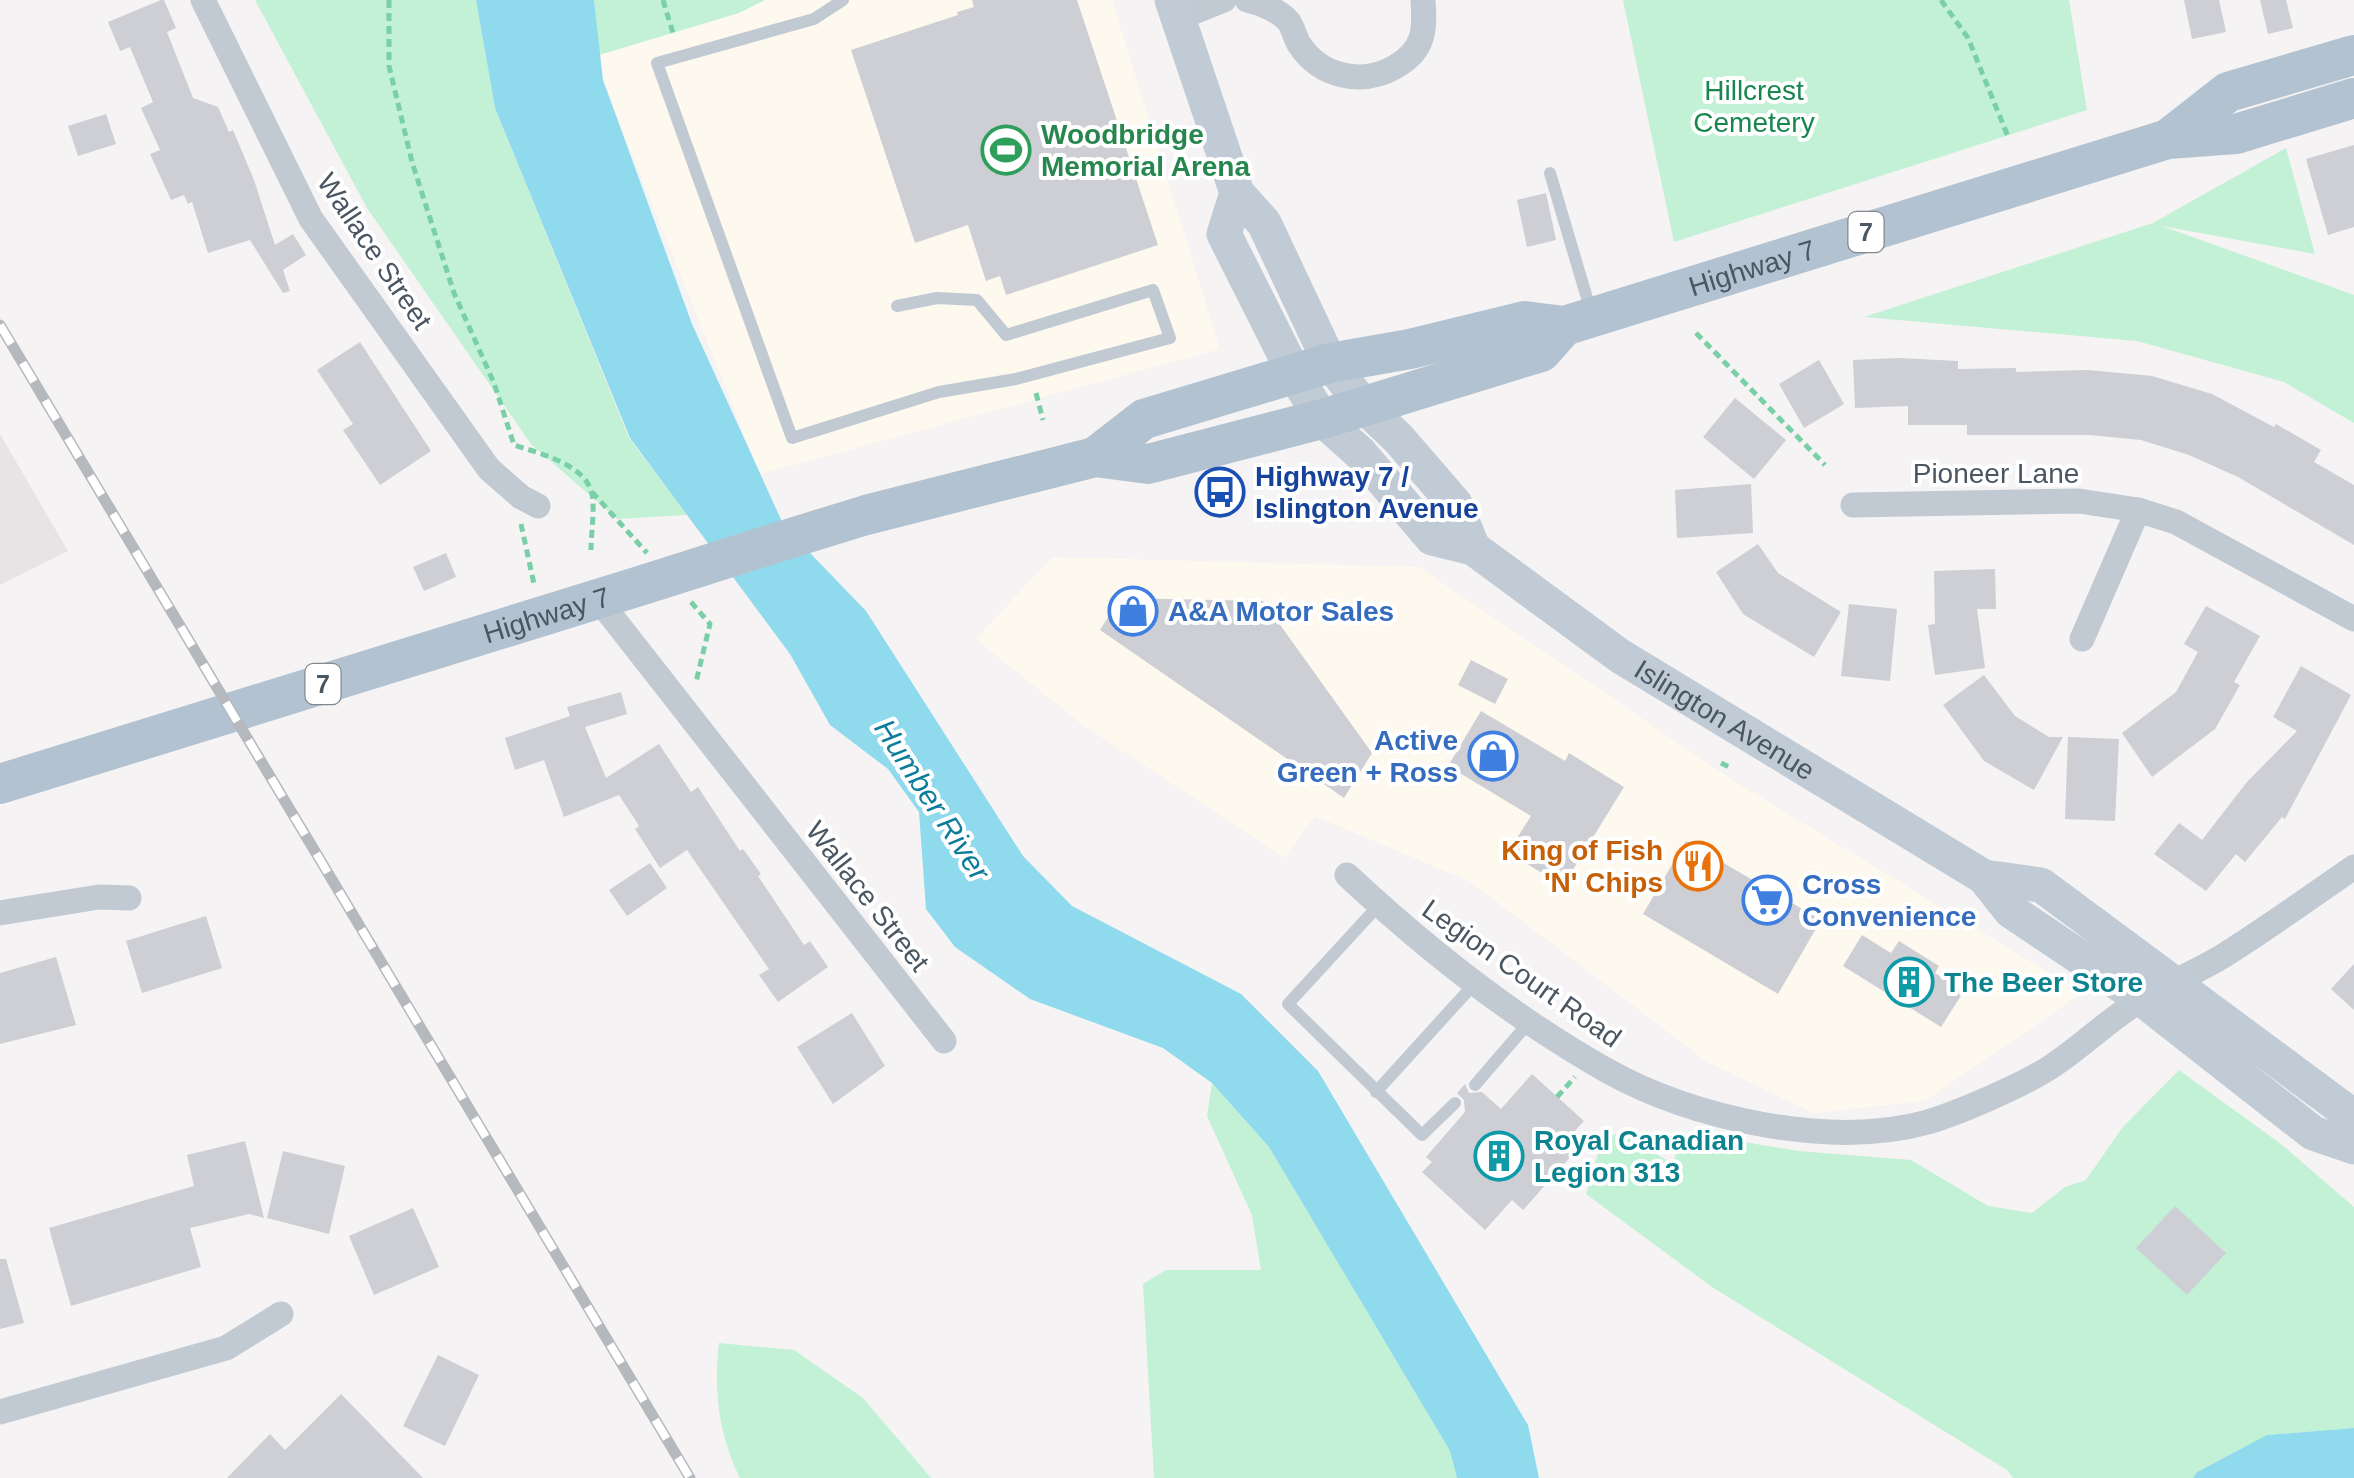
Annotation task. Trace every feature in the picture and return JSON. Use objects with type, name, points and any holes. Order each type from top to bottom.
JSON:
[{"type":"main road","name":"Islington Avenue","points":[[1176,9],[1237,193],[1264,223],[1312,369],[1322,419],[1360,453],[1432,538],[1473,548],[1620,656],[1984,877],[2011,911],[2157,991],[2354,1117]]},
{"type":"main road","name":"Highway 7","points":[[2168,139],[2228,92],[2354,54]]},
{"type":"main road","name":"Highway 7","points":[[0,784],[866,515],[1095,456],[1144,419],[1312,369],[1526,321],[1579,321],[2168,139],[2236,134],[2354,98]]},
{"type":"main road","name":"Highway 7","points":[[1095,456],[1148,464],[1322,419],[1541,352],[1579,321]]},
{"type":"main road","name":"Islington Avenue","points":[[1312,369],[1364,406],[1398,438],[1455,504],[1473,548]]},
{"type":"main road","name":"Islington Avenue","points":[[2157,991],[2313,1133],[2354,1147]]},
{"type":"street","name":"Wallace Street","points":[[204,0],[311,218],[490,469],[529,502]]},
{"type":"street","points":[[1176,9],[1224,0]]},
{"type":"street","points":[[1248,0],[1264,4],[1288,22],[1300,46],[1323,69],[1348,76],[1378,77],[1406,61],[1425,34],[1422,0]]},
{"type":"street","name":"Pioneer Lane","points":[[1853,505],[2079,501],[2138,510],[2176,522],[2354,619]]},
{"type":"street","points":[[2082,639],[2138,510]]},
{"type":"street","name":"Wallace Street","points":[[598,599],[944,1041]]},
{"type":"street","points":[[2157,991],[2223,956],[2354,867]]},
{"type":"street","name":"Legion Court Road","points":[[1347,875],[1416,938],[1608,1072],[1686,1104],[1755,1123],[1816,1132],[1854,1132],[1926,1122],[2016,1085],[2058,1063],[2092,1033],[2157,991]]},
{"type":"street","points":[[0,913],[99,897],[129,898]]},
{"type":"street","points":[[0,1412],[226,1348],[281,1314]]},
{"type":"lane","points":[[842,0],[814,18],[657,63],[792,438],[939,392],[1032,375],[1170,338],[1153,290],[1006,335],[978,300],[937,298],[897,306]]},
{"type":"lane","points":[[1550,172],[1579,321]]},
{"type":"lane","points":[[1379,905],[1288,1004],[1422,1135],[1456,1103]]},
{"type":"lane","points":[[1376,1092],[1476,982]]},
{"type":"lane","points":[[1475,1084],[1531,1020]]},
{"type":"path","points":[[389,0],[389,66],[412,162],[454,293],[494,383],[514,445],[558,460],[583,478],[592,492],[591,550]]},
{"type":"path","points":[[663,0],[673,33]]},
{"type":"path","points":[[1941,0],[1968,38],[2009,139]]},
{"type":"path","points":[[1696,332],[1825,465]]},
{"type":"path","points":[[1032,375],[1043,420]]},
{"type":"path","points":[[529,502],[522,537],[534,584]]},
{"type":"path","points":[[1721,764],[1729,767]]},
{"type":"shaded area","points":[[765,0],[1112,0],[1220,349],[760,474],[603,80],[599,55],[739,13]]},
{"type":"shaded area","points":[[0,434],[68,551],[0,585]]},
{"type":"shaded area","points":[[1052,557],[1419,567],[1734,781],[2082,993],[1925,1101],[1813,1113],[1706,1061],[1471,882],[1315,816],[1284,858],[1080,723],[976,639]]},
{"type":"green space","points":[[255,0],[476,0],[495,108],[629,438],[687,515],[617,519],[531,444],[367,208]]},
{"type":"green space","points":[[594,0],[765,0],[739,13],[599,55]]},
{"type":"green space","name":"Hillcrest Cemetery","points":[[1623,0],[2069,0],[2087,110],[1674,242]]},
{"type":"green space","points":[[2286,148],[2315,254],[2162,226],[2354,295],[2354,423],[2284,382],[2137,341],[1864,317],[2153,223]]},
{"type":"green space","points":[[2179,1070],[2281,1144],[2354,1207],[2354,1428],[2268,1435],[2198,1471],[2193,1478],[2013,1478],[2007,1470],[1712,1287],[1586,1194],[1603,1137],[1621,1133],[1673,1164],[1682,1132],[1799,1151],[1911,1160],[1988,1206],[2032,1213],[2065,1187],[2086,1180],[2122,1128]]},
{"type":"green space","points":[[1212,1083],[1269,1147],[1450,1451],[1457,1478],[1154,1478],[1143,1284],[1166,1270],[1261,1270],[1252,1215],[1207,1116]]},
{"type":"green space","points":[[719,1343],[794,1350],[863,1398],[931,1478],[740,1478],[719,1412]]},
{"type":"water","name":"Humber River","points":[[476,0],[594,0],[603,80],[692,324],[784,526],[866,611],[1023,856],[1072,906],[1241,994],[1318,1071],[1528,1425],[1539,1478],[1457,1478],[1450,1451],[1269,1147],[1212,1083],[1163,1048],[1030,999],[955,947],[926,909],[919,812],[888,769],[830,725],[790,654],[630,438],[495,108]]},
{"type":"water","points":[[2354,1428],[2354,1478],[2193,1478],[2197,1472],[2267,1435]]},
{"type":"building","points":[[161,0],[176,28],[167,32],[193,98],[218,107],[229,132],[233,130],[275,245],[293,234],[306,255],[283,270],[290,291],[283,293],[250,240],[208,253],[192,202],[188,204],[184,195],[171,200],[150,154],[160,150],[141,108],[153,102],[130,47],[120,51],[108,22]]},
{"type":"building","name":"Woodbridge Memorial Arena","points":[[972,0],[1077,0],[1158,245],[1006,295],[1000,276],[986,281],[968,225],[915,243],[851,50],[958,15],[957,12],[974,7]]},
{"type":"building","points":[[2184,0],[2219,0],[2226,32],[2192,39]]},
{"type":"building","points":[[2260,0],[2286,0],[2293,28],[2268,34]]},
{"type":"building","points":[[106,114],[116,144],[78,156],[68,126]]},
{"type":"building","points":[[2354,145],[2354,227],[2328,235],[2306,159]]},
{"type":"building","points":[[1546,193],[1556,240],[1527,247],[1517,200]]},
{"type":"building","points":[[360,342],[431,451],[380,485],[343,430],[353,424],[317,370]]},
{"type":"building","points":[[1819,360],[1844,404],[1804,428],[1779,384]]},
{"type":"building","points":[[1853,360],[1958,361],[1958,369],[2088,370],[2152,376],[2212,394],[2321,450],[2314,462],[2354,485],[2354,545],[2238,477],[2189,455],[2141,440],[2089,435],[1967,435],[1967,425],[1908,425],[1908,406],[1855,408]]},
{"type":"building","points":[[1735,398],[1786,440],[1754,479],[1703,437]]},
{"type":"building","points":[[1751,484],[1753,533],[1677,538],[1675,490]]},
{"type":"building","points":[[1758,544],[1778,573],[1841,612],[1814,657],[1743,614],[1716,572]]},
{"type":"building","points":[[446,553],[456,577],[424,591],[413,567]]},
{"type":"building","points":[[1995,569],[1996,609],[1977,609],[1985,668],[1935,675],[1928,625],[1935,624],[1934,571]]},
{"type":"building","points":[[1120,598],[1263,601],[1372,753],[1344,798],[1100,630]]},
{"type":"building","points":[[1849,604],[1897,609],[1890,681],[1841,676]]},
{"type":"building","points":[[2206,606],[2260,636],[2234,682],[2240,685],[2215,729],[2152,777],[2122,733],[2176,692],[2198,652],[2184,644]]},
{"type":"building","points":[[1471,660],[1508,679],[1495,704],[1458,685]]},
{"type":"building","points":[[2301,666],[2351,695],[2285,819],[2282,817],[2245,862],[2236,854],[2206,891],[2154,854],[2179,823],[2202,840],[2247,782],[2297,731],[2273,717]]},
{"type":"building","points":[[1984,675],[2015,716],[2049,737],[2063,737],[2034,790],[1984,761],[1943,705]]},
{"type":"building","points":[[621,692],[627,714],[585,727],[606,778],[659,744],[691,792],[698,787],[740,851],[743,849],[804,945],[810,941],[828,967],[778,1002],[759,975],[769,969],[687,850],[660,868],[619,795],[564,817],[544,760],[515,770],[505,738],[570,716],[567,707]]},
{"type":"building","points":[[1481,711],[1565,761],[1569,753],[1624,787],[1563,886],[1508,852],[1531,816],[1448,766]]},
{"type":"building","points":[[2068,737],[2119,739],[2115,821],[2065,819]]},
{"type":"building","points":[[1686,841],[1821,920],[1778,994],[1643,914]]},
{"type":"building","points":[[650,863],[667,888],[627,916],[609,890]]},
{"type":"building","points":[[206,916],[222,968],[142,993],[126,941]]},
{"type":"building","name":"The Beer Store","points":[[1862,935],[1891,953],[1899,941],[1939,966],[1935,973],[1964,991],[1941,1027],[1843,966]]},
{"type":"building","points":[[56,957],[76,1025],[0,1044],[0,973]]},
{"type":"building","points":[[2354,964],[2354,1010],[2331,989]]},
{"type":"building","points":[[852,1013],[885,1066],[833,1104],[797,1047]]},
{"type":"building","name":"Royal Canadian Legion 313","points":[[1532,1074],[1584,1121],[1561,1146],[1572,1155],[1523,1210],[1512,1200],[1485,1230],[1422,1172],[1432,1162],[1426,1157],[1465,1112],[1464,1100],[1457,1093],[1465,1084],[1469,1093],[1482,1092],[1501,1109]]},
{"type":"building","points":[[245,1141],[264,1218],[249,1214],[190,1228],[201,1267],[71,1306],[49,1228],[194,1186],[187,1155]]},
{"type":"building","points":[[283,1151],[345,1166],[329,1234],[267,1218]]},
{"type":"building","points":[[2175,1206],[2226,1253],[2187,1295],[2136,1248]]},
{"type":"building","points":[[413,1208],[439,1267],[374,1295],[349,1236]]},
{"type":"building","points":[[0,1259],[6,1259],[24,1323],[0,1329]]},
{"type":"building","points":[[438,1355],[479,1375],[445,1446],[403,1426]]},
{"type":"building","points":[[341,1394],[423,1478],[227,1478],[270,1434],[285,1450]]},
{"type":"railway","points":[[0,325],[690,1478]]},
{"type":"place","name":"Woodbridge Memorial Arena","points":[[1006,150]]},
{"type":"place","name":"Highway 7 / Islington Avenue","points":[[1220,492]]},
{"type":"place","name":"A&A Motor Sales","points":[[1133,611]]},
{"type":"place","name":"Active Green + Ross","points":[[1493,756]]},
{"type":"place","name":"King of Fish 'N' Chips","points":[[1698,866]]},
{"type":"place","name":"Cross Convenience","points":[[1767,900]]},
{"type":"place","name":"The Beer Store","points":[[1909,982]]},
{"type":"place","name":"Royal Canadian Legion 313","points":[[1499,1156]]}]
